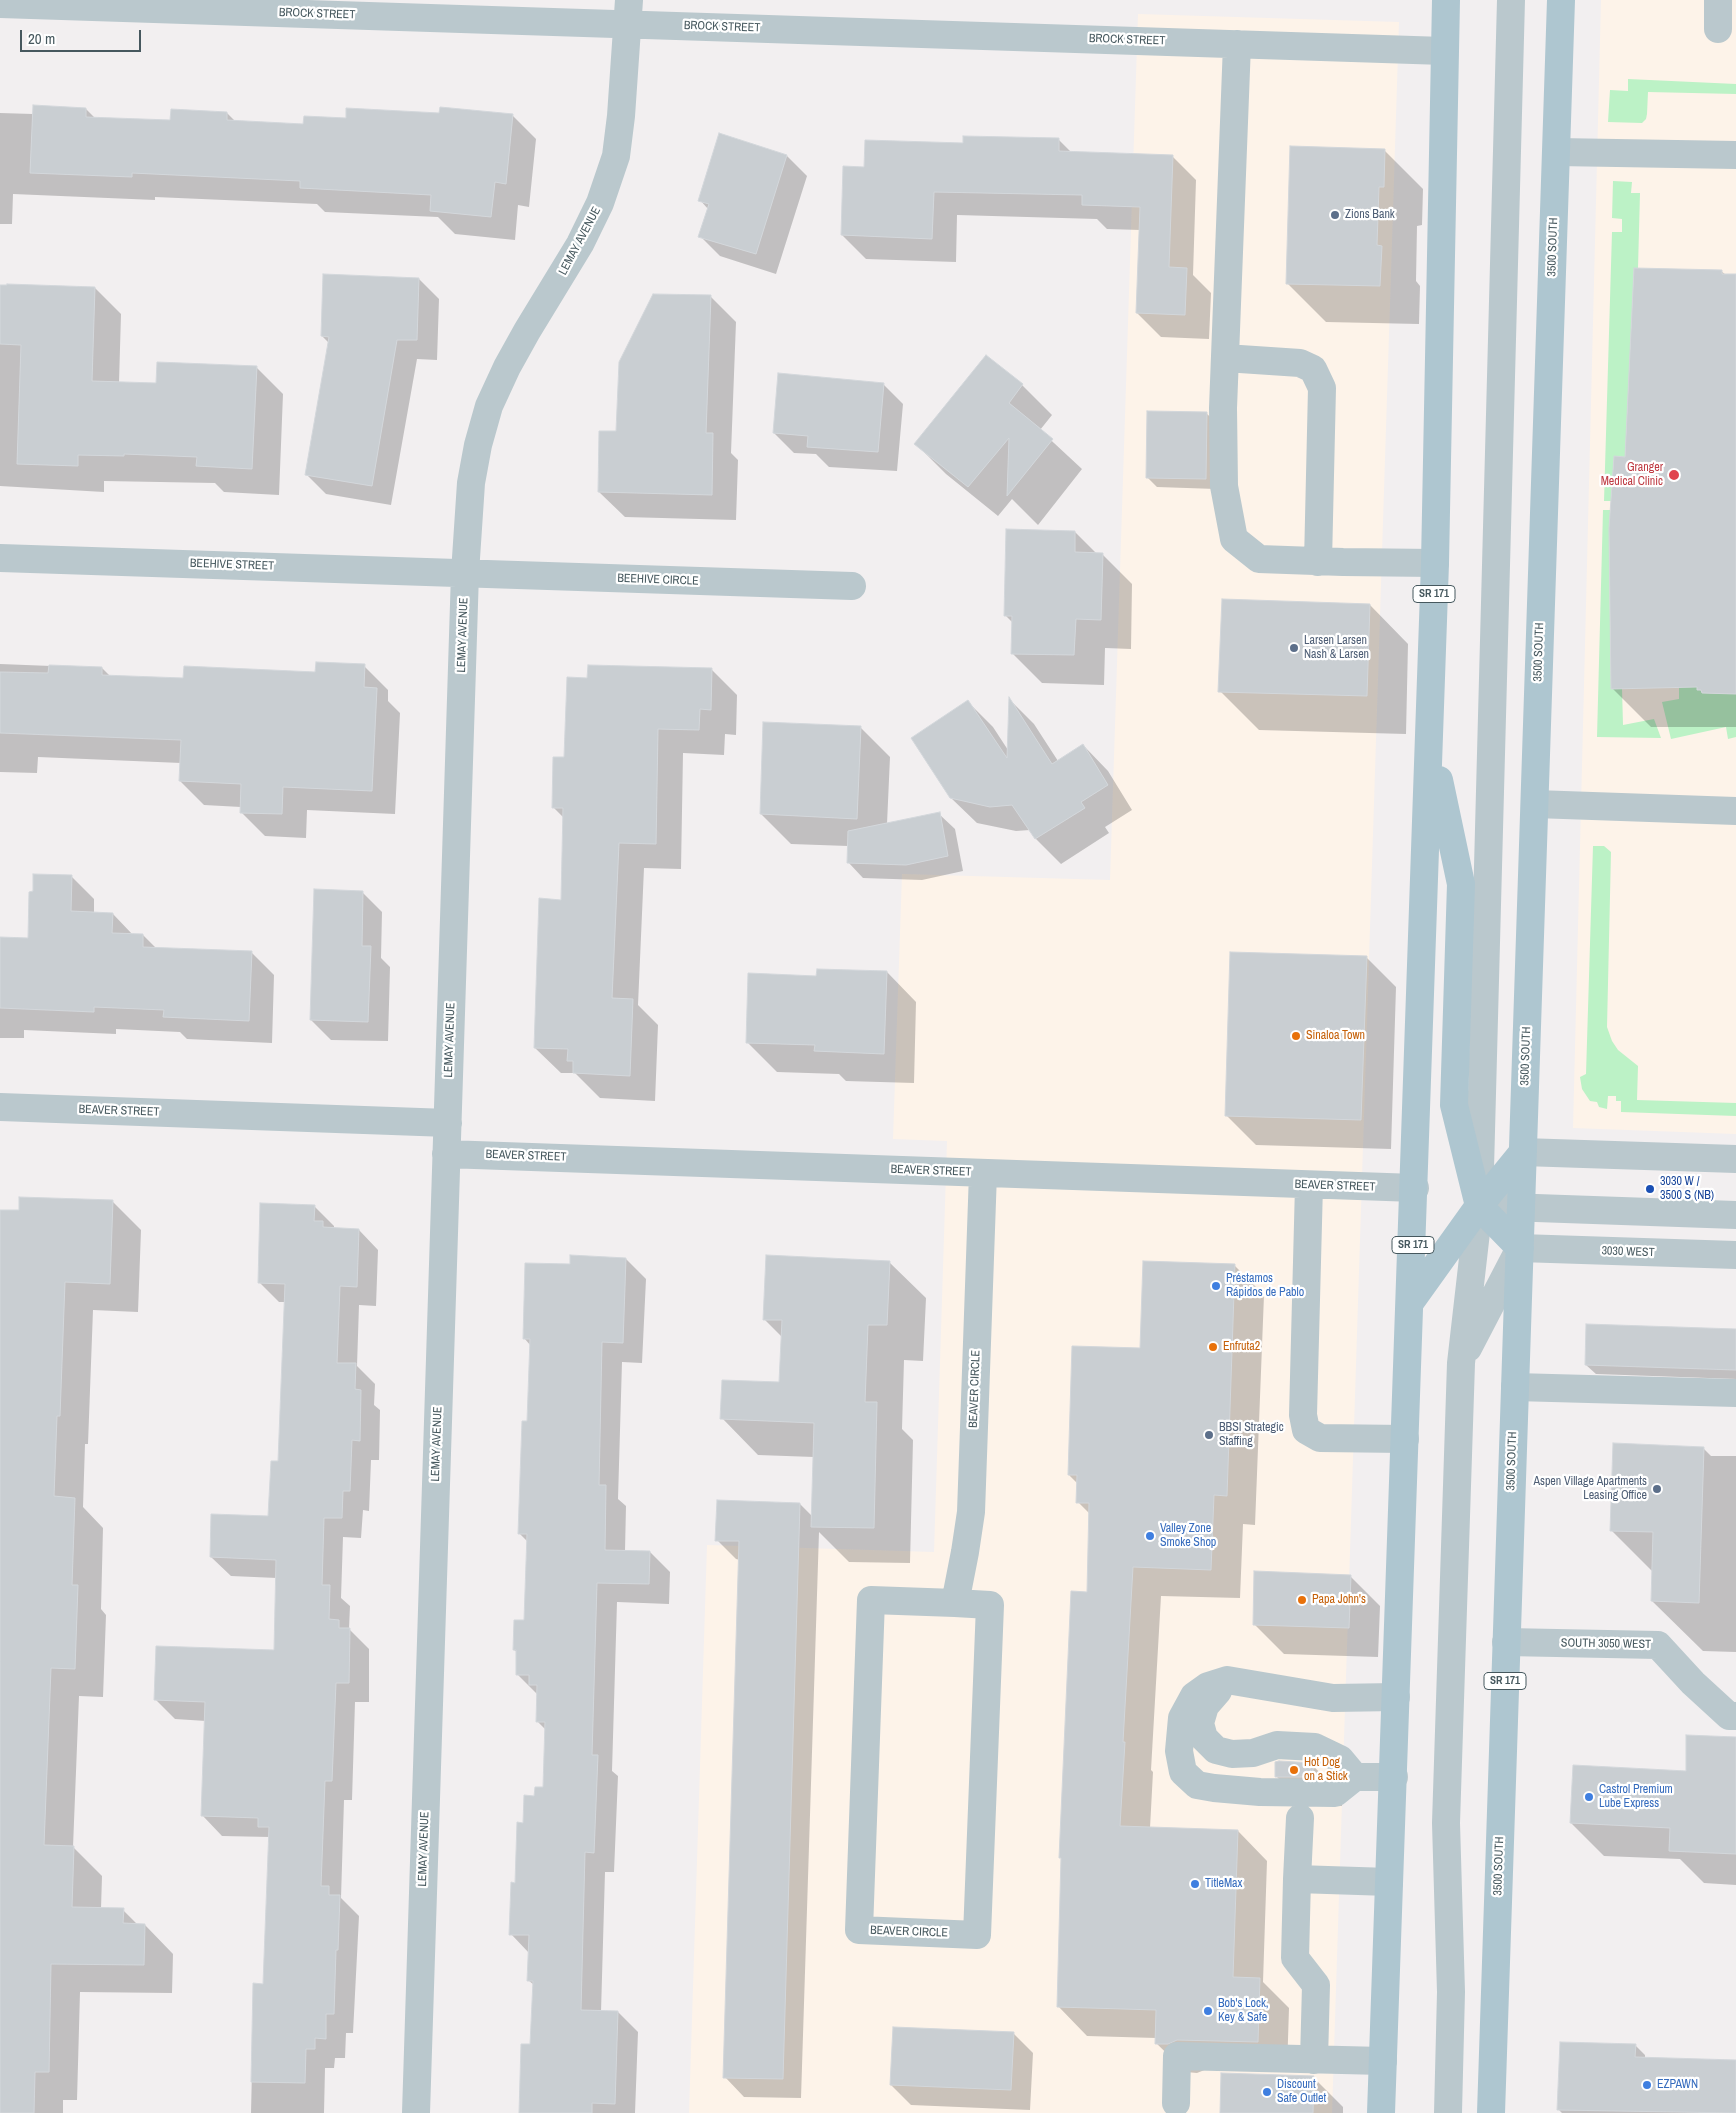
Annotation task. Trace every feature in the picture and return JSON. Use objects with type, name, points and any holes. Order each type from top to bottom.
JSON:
[{"type":"main road","name":"SR 171","points":[[1381,2113],[1430,740],[1446,0]]},
{"type":"main road","name":"3500 SOUTH","points":[[1491,2113],[1562,0]]},
{"type":"main road","points":[[1430,740],[1461,884],[1454,1105],[1479,1206],[1520,1248]]},
{"type":"main road","points":[[1411,1301],[1479,1206],[1523,1152]]},
{"type":"street","points":[[1448,2113],[1451,1992],[1446,1823],[1460,1363],[1479,1206],[1511,0]]},
{"type":"street","points":[[1718,0],[1718,28]]},
{"type":"street","name":"BROCK STREET","points":[[0,4],[629,12],[1237,44],[1444,51]]},
{"type":"street","name":"LEMAY AVENUE","points":[[416,2113],[465,573],[470,483],[489,406],[523,338],[580,244],[600,203],[616,156],[629,12]]},
{"type":"street","points":[[1237,44],[1225,358],[1224,486],[1234,539],[1259,559],[1318,562],[1435,563]]},
{"type":"street","points":[[1557,152],[1736,155]]},
{"type":"street","points":[[1225,358],[1300,363],[1313,369],[1322,388],[1318,562]]},
{"type":"street","name":"BEEHIVE STREET","points":[[0,558],[465,573]]},
{"type":"street","name":"BEEHIVE CIRCLE","points":[[465,573],[852,586]]},
{"type":"street","points":[[1534,804],[1736,811]]},
{"type":"street","name":"BEAVER STREET","points":[[0,1107],[448,1123]]},
{"type":"street","points":[[1523,1152],[1736,1159]]},
{"type":"street","name":"BEAVER STREET","points":[[446,1154],[1415,1188]]},
{"type":"street","name":"BEAVER CIRCLE","points":[[954,1603],[965,1552],[970,1512],[983,1173]]},
{"type":"street","points":[[1309,1185],[1303,1415],[1306,1430],[1320,1438],[1405,1439]]},
{"type":"street","points":[[1479,1206],[1736,1215]]},
{"type":"street","points":[[1460,1363],[1520,1248]]},
{"type":"street","name":"3030 WEST","points":[[1520,1248],[1736,1255]]},
{"type":"street","points":[[1515,1387],[1736,1393]]},
{"type":"street","name":"BEAVER CIRCLE","points":[[871,1600],[954,1603],[990,1605],[977,1935],[859,1930],[871,1600]]},
{"type":"street","name":"SOUTH 3050 WEST","points":[[1506,1642],[1658,1645],[1714,1703],[1729,1716],[1736,1716]]},
{"type":"street","points":[[1394,1777],[1355,1777],[1335,1792],[1260,1792],[1214,1788],[1197,1785],[1183,1772],[1179,1751],[1182,1718],[1194,1696],[1208,1686],[1227,1680],[1333,1698],[1396,1697]]},
{"type":"street","points":[[1227,1680],[1205,1706],[1200,1723],[1204,1738],[1216,1750],[1232,1754],[1253,1753],[1277,1745],[1315,1747],[1340,1759],[1355,1777]]},
{"type":"street","points":[[1300,1818],[1295,1958],[1316,1985],[1314,2060]]},
{"type":"street","points":[[1297,1879],[1389,1882]]},
{"type":"street","points":[[1176,2103],[1178,2056],[1383,2061]]},
{"type":"shaded area","points":[[1601,0],[1736,0],[1736,1134],[1573,1128]]},
{"type":"shaded area","points":[[1138,14],[1399,22],[1332,2113],[689,2113],[707,1545],[934,1552],[947,1141],[893,1139],[902,874],[1110,880]]},
{"type":"green space","points":[[1628,79],[1736,84],[1736,94],[1648,92],[1647,114],[1646,119],[1642,123],[1608,122],[1610,90],[1628,91]]},
{"type":"green space","points":[[1613,181],[1632,182],[1631,193],[1640,193],[1638,268],[1634,268],[1625,457],[1614,457],[1611,501],[1604,501],[1612,232],[1622,232],[1622,219],[1612,218]]},
{"type":"green space","points":[[1603,510],[1610,510],[1611,689],[1622,688],[1623,725],[1654,719],[1661,738],[1597,737]]},
{"type":"green space","points":[[1679,684],[1697,684],[1702,693],[1736,694],[1736,737],[1728,739],[1726,727],[1671,739],[1662,702],[1679,699]]},
{"type":"green space","points":[[1593,846],[1604,846],[1611,852],[1607,1027],[1612,1041],[1618,1050],[1638,1066],[1637,1100],[1736,1103],[1736,1116],[1621,1112],[1621,1101],[1616,1101],[1616,1096],[1608,1096],[1607,1109],[1599,1107],[1597,1102],[1590,1101],[1582,1089],[1580,1077],[1586,1074]]},
{"type":"building","points":[[33,105],[86,108],[86,117],[170,120],[171,109],[227,112],[227,120],[303,124],[304,116],[346,118],[346,108],[439,113],[440,107],[513,114],[506,184],[495,182],[491,217],[430,211],[431,195],[300,188],[300,181],[132,173],[132,177],[30,173]]},
{"type":"building","points":[[719,133],[787,155],[756,254],[698,237],[709,204],[698,201]]},
{"type":"building","points":[[963,136],[1059,138],[1059,151],[1173,155],[1169,267],[1187,268],[1185,315],[1136,313],[1140,207],[1082,205],[1082,195],[934,192],[932,239],[841,235],[843,166],[864,167],[865,140],[963,143]]},
{"type":"building","name":"Zions Bank","points":[[1290,146],[1385,149],[1384,187],[1379,187],[1377,245],[1382,246],[1380,286],[1286,284]]},
{"type":"building","name":"Granger Medical Clinic","points":[[1634,268],[1722,270],[1722,274],[1736,274],[1736,694],[1702,693],[1701,690],[1697,690],[1697,687],[1611,689],[1609,528],[1614,456],[1625,457]]},
{"type":"building","points":[[323,274],[419,278],[417,340],[397,340],[372,486],[305,475],[329,337],[321,336]]},
{"type":"building","points":[[0,285],[95,287],[92,381],[156,383],[157,362],[257,366],[252,469],[196,466],[197,457],[124,454],[124,456],[78,455],[78,466],[17,464],[21,345],[0,344]]},
{"type":"building","points":[[653,294],[711,295],[706,433],[713,433],[712,495],[598,492],[599,431],[616,431],[619,362]]},
{"type":"building","points":[[986,355],[1023,384],[1009,403],[1053,439],[1007,496],[1009,438],[968,487],[914,444]]},
{"type":"building","points":[[778,373],[884,383],[878,452],[807,447],[808,436],[773,433]]},
{"type":"building","points":[[1147,411],[1207,412],[1206,479],[1146,478]]},
{"type":"building","points":[[1006,529],[1075,531],[1075,552],[1103,553],[1101,620],[1076,619],[1074,655],[1011,654],[1012,616],[1004,616]]},
{"type":"building","name":"Larsen Larsen Nash & Larsen","points":[[1222,599],[1370,604],[1367,696],[1218,692]]},
{"type":"building","points":[[316,662],[365,664],[364,687],[377,688],[372,791],[283,787],[282,814],[240,813],[241,784],[179,781],[181,740],[0,733],[0,672],[48,673],[49,665],[102,667],[102,675],[183,678],[184,666],[315,672]]},
{"type":"building","points":[[588,665],[712,668],[711,710],[700,709],[699,730],[658,729],[656,844],[619,843],[612,998],[633,999],[630,1076],[573,1073],[573,1061],[567,1061],[568,1049],[534,1048],[539,898],[561,900],[563,808],[552,808],[553,757],[564,757],[567,677],[587,678]]},
{"type":"building","points":[[1009,697],[1052,764],[1083,744],[1108,785],[1081,802],[1085,808],[1035,839],[1012,805],[990,807],[950,798],[911,738],[968,700],[1007,758]]},
{"type":"building","points":[[763,722],[861,726],[857,819],[760,814]]},
{"type":"building","points":[[940,812],[948,856],[906,865],[847,863],[848,831]]},
{"type":"building","points":[[33,874],[72,875],[71,911],[113,913],[112,933],[143,934],[143,947],[252,951],[249,1021],[163,1017],[164,1010],[94,1007],[94,1012],[0,1008],[0,937],[28,938],[29,892],[33,891]]},
{"type":"building","points":[[314,889],[363,891],[362,946],[371,946],[368,1022],[310,1020]]},
{"type":"building","name":"Sinaloa Town","points":[[1230,952],[1367,956],[1361,1120],[1225,1116]]},
{"type":"building","points":[[817,969],[887,971],[884,1054],[814,1051],[815,1045],[746,1043],[748,973],[816,976]]},
{"type":"building","points":[[19,1197],[113,1200],[110,1284],[65,1282],[60,1416],[57,1416],[54,1496],[75,1498],[72,1585],[78,1585],[75,1669],[51,1668],[44,1845],[74,1846],[72,1907],[124,1908],[123,1923],[145,1924],[144,1965],[51,1964],[49,2072],[35,2072],[34,2113],[0,2113],[0,1210],[19,1210]]},
{"type":"building","points":[[260,1203],[315,1205],[314,1221],[323,1221],[323,1227],[359,1229],[357,1287],[340,1286],[337,1363],[356,1363],[355,1389],[361,1390],[360,1441],[352,1440],[350,1491],[343,1491],[342,1518],[324,1518],[322,1585],[330,1585],[329,1619],[339,1620],[339,1628],[350,1628],[349,1683],[336,1683],[332,1781],[325,1781],[321,1886],[329,1886],[329,1895],[340,1895],[334,2014],[326,2014],[326,2039],[315,2038],[315,2049],[306,2049],[305,2083],[251,2082],[253,1983],[263,1984],[269,1827],[258,1827],[258,1818],[201,1816],[205,1702],[154,1700],[156,1646],[274,1650],[276,1560],[210,1557],[211,1514],[268,1516],[271,1461],[278,1461],[285,1284],[258,1283]]},
{"type":"building","points":[[570,1255],[626,1258],[623,1343],[602,1342],[599,1485],[606,1485],[605,1550],[650,1551],[649,1584],[597,1583],[592,1755],[598,1755],[594,1853],[585,1852],[581,2010],[618,2011],[615,2104],[592,2103],[592,2113],[519,2113],[521,2044],[530,2044],[533,1981],[527,1981],[529,1935],[509,1935],[511,1882],[515,1883],[517,1822],[523,1823],[524,1795],[534,1796],[535,1787],[543,1787],[545,1722],[536,1722],[537,1685],[529,1685],[529,1675],[516,1675],[516,1650],[513,1650],[514,1620],[524,1620],[527,1534],[518,1534],[522,1421],[527,1421],[530,1339],[523,1339],[525,1263],[570,1264]]},
{"type":"building","points":[[766,1255],[890,1261],[887,1325],[868,1325],[865,1402],[877,1402],[874,1528],[811,1527],[814,1423],[720,1419],[722,1380],[779,1382],[782,1320],[763,1320]]},
{"type":"building","points":[[1143,1261],[1235,1264],[1227,1496],[1214,1495],[1211,1570],[1133,1567],[1120,1826],[1238,1830],[1233,1977],[1260,1978],[1258,2042],[1177,2040],[1168,2044],[1155,2044],[1156,2010],[1057,2007],[1061,1858],[1059,1858],[1071,1591],[1087,1592],[1089,1503],[1076,1503],[1077,1475],[1068,1475],[1072,1346],[1140,1348]]},
{"type":"building","points":[[1586,1324],[1736,1329],[1736,1370],[1585,1365]]},
{"type":"building","name":"Aspen Village Apartments Leasing Office","points":[[1613,1443],[1704,1447],[1699,1603],[1651,1601],[1653,1532],[1610,1531]]},
{"type":"building","points":[[717,1500],[800,1503],[783,2079],[723,2078],[739,1541],[715,1541]]},
{"type":"building","name":"Papa John's","points":[[1254,1571],[1351,1575],[1349,1628],[1253,1625]]},
{"type":"building","points":[[1686,1735],[1736,1737],[1736,1854],[1669,1851],[1670,1828],[1570,1823],[1573,1765],[1686,1771]]},
{"type":"building","points":[[1275,1762],[1313,1763],[1313,1777],[1275,1777]]},
{"type":"building","points":[[893,2027],[1014,2032],[1011,2090],[890,2085]]},
{"type":"building","name":"EZPAWN","points":[[1560,2042],[1636,2044],[1635,2057],[1736,2060],[1736,2113],[1557,2110]]},
{"type":"building","name":"Discount Safe Outlet","points":[[1221,2073],[1314,2076],[1313,2113],[1220,2113]]},
{"type":"place","name":"Zions Bank","points":[[1335,215]]},
{"type":"place","name":"Granger Medical Clinic","points":[[1674,475]]},
{"type":"place","name":"Larsen Larsen Nash & Larsen","points":[[1294,648]]},
{"type":"place","name":"Sinaloa Town","points":[[1296,1036]]},
{"type":"place","name":"3030 W / 3500 S (NB)","points":[[1650,1189]]},
{"type":"place","name":"Préstamos Rápidos de Pablo","points":[[1216,1286]]},
{"type":"place","name":"Enfruta2","points":[[1213,1347]]},
{"type":"place","name":"BBSI Strategic Staffing","points":[[1209,1435]]},
{"type":"place","name":"Aspen Village Apartments Leasing Office","points":[[1657,1489]]},
{"type":"place","name":"Valley Zone Smoke Shop","points":[[1150,1536]]},
{"type":"place","name":"Papa John's","points":[[1302,1600]]},
{"type":"place","name":"Hot Dog on a Stick","points":[[1294,1770]]},
{"type":"place","name":"Castrol Premium Lube Express","points":[[1589,1797]]},
{"type":"place","name":"TitleMax","points":[[1195,1884]]},
{"type":"place","name":"Bob's Lock, Key & Safe","points":[[1208,2011]]},
{"type":"place","name":"EZPAWN","points":[[1647,2085]]},
{"type":"place","name":"Discount Safe Outlet","points":[[1267,2092]]}]
